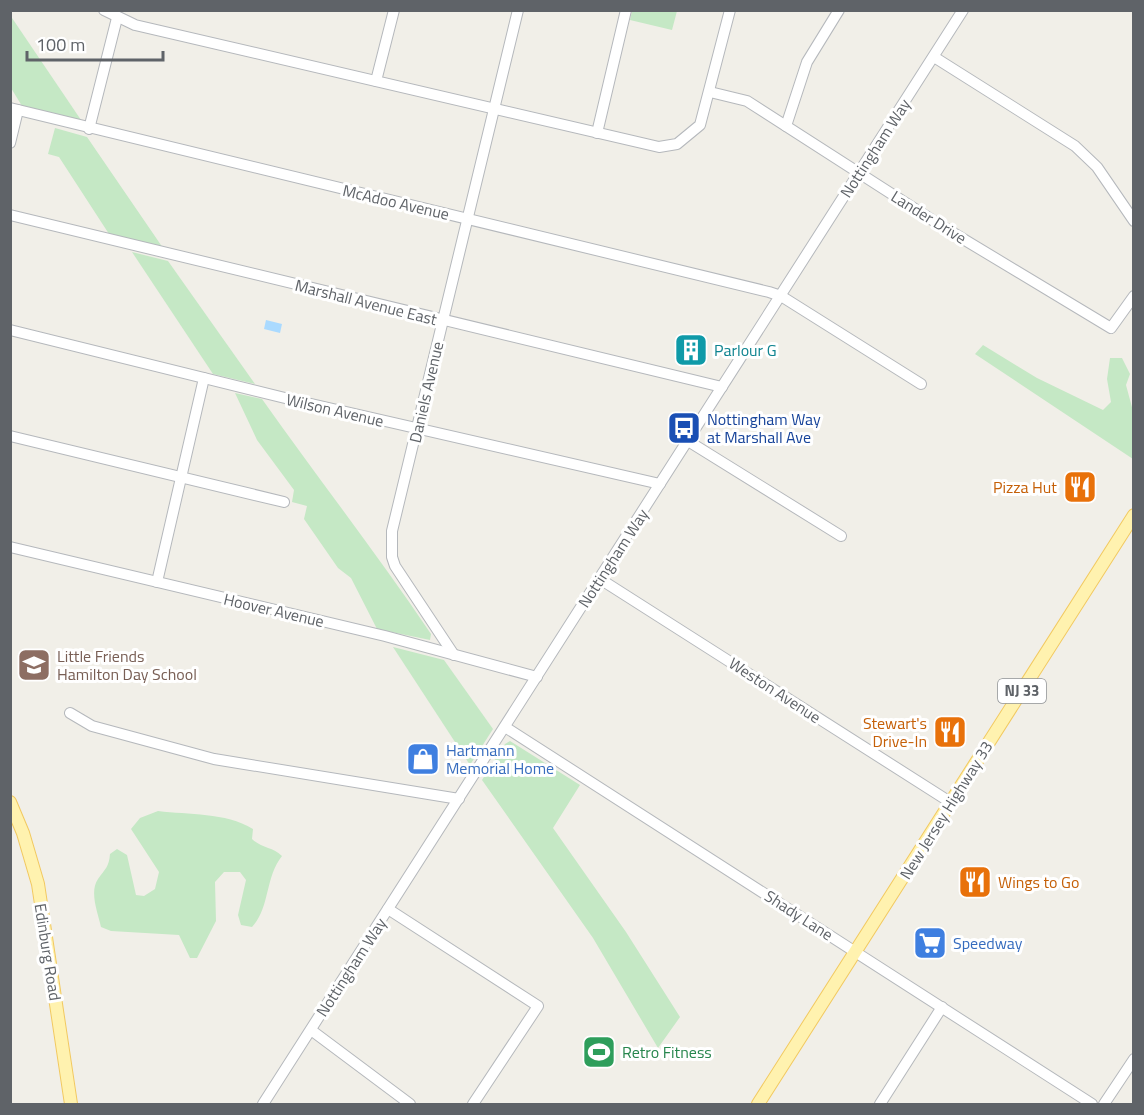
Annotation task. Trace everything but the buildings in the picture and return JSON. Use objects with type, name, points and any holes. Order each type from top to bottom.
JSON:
[{"type":"main road","name":"New Jersey Highway 33","points":[[758,1104],[1134,515]]},
{"type":"main road","name":"Edinburg Road","points":[[10,802],[23,833],[38,884],[71,1104]]},
{"type":"street","points":[[104,10],[135,25],[659,147],[677,144],[700,125],[730,10]]},
{"type":"street","points":[[376,81],[394,10]]},
{"type":"street","name":"Daniels Avenue","points":[[453,655],[395,566],[392,557],[392,531],[518,10]]},
{"type":"street","points":[[597,133],[626,10]]},
{"type":"street","points":[[786,126],[807,62],[839,10]]},
{"type":"street","name":"Nottingham Way","points":[[263,1104],[963,10]]},
{"type":"street","points":[[89,129],[117,18]]},
{"type":"street","points":[[934,57],[1076,146],[1097,167],[1134,221]]},
{"type":"street","name":"Lander Drive","points":[[710,92],[747,101],[1111,328],[1134,296]]},
{"type":"street","points":[[10,143],[14,109]]},
{"type":"street","name":"McAdoo Avenue","points":[[14,109],[780,296],[921,384]]},
{"type":"street","name":"Marshall Avenue East","points":[[10,215],[722,387]]},
{"type":"street","name":"Wilson Avenue","points":[[10,330],[417,429],[660,484]]},
{"type":"street","points":[[157,582],[204,378]]},
{"type":"street","points":[[10,436],[284,502]]},
{"type":"street","points":[[688,441],[841,536]]},
{"type":"street","name":"Hoover Avenue","points":[[10,547],[537,677]]},
{"type":"street","name":"Weston Avenue","points":[[600,579],[950,802]]},
{"type":"street","points":[[70,713],[92,726],[214,759],[459,799]]},
{"type":"street","name":"Shady Lane","points":[[505,727],[1092,1104]]},
{"type":"street","points":[[388,909],[538,1006],[473,1104]]},
{"type":"street","points":[[880,1104],[942,1007]]},
{"type":"street","points":[[311,1030],[410,1104]]},
{"type":"street","points":[[1104,1104],[1134,1059]]},
{"type":"green space","points":[[632,10],[677,11],[672,30],[630,20]]},
{"type":"green space","points":[[10,15],[81,120],[22,106],[11,88]]},
{"type":"green space","points":[[55,128],[87,137],[163,248],[109,234],[59,157],[48,154]]},
{"type":"green space","points":[[132,252],[168,261],[255,384],[213,374]]},
{"type":"green space","points":[[983,345],[1037,378],[1103,410],[1111,402],[1107,379],[1110,358],[1122,358],[1130,374],[1126,385],[1133,411],[1133,459],[975,354]]},
{"type":"green space","points":[[235,393],[262,399],[411,604],[431,634],[430,640],[377,629],[351,578],[338,568],[304,519],[307,506],[292,502],[294,490],[257,440]]},
{"type":"green space","points":[[393,647],[444,660],[493,729],[470,765]]},
{"type":"green space","points":[[510,741],[580,785],[553,828],[626,932],[680,1017],[658,1048],[593,938],[482,780],[505,744]]},
{"type":"green space","points":[[158,811],[207,815],[231,820],[253,829],[252,839],[282,856],[273,873],[262,911],[252,927],[241,925],[238,915],[246,880],[240,872],[224,872],[215,882],[216,921],[197,958],[190,958],[179,935],[111,931],[101,927],[95,903],[95,884],[108,865],[110,854],[117,849],[127,855],[136,895],[144,896],[155,889],[159,872],[131,829],[140,818]]},
{"type":"water","points":[[266,320],[282,324],[280,333],[264,329]]},
{"type":"place","name":"Parlour G","points":[[691,350]]},
{"type":"place","name":"Nottingham Way at Marshall Ave","points":[[684,428]]},
{"type":"place","name":"Pizza Hut","points":[[1080,487]]},
{"type":"place","name":"Little Friends Hamilton Day School","points":[[34,665]]},
{"type":"place","name":"Stewart's Drive-In","points":[[950,732]]},
{"type":"place","name":"Hartmann Memorial Home","points":[[423,759]]},
{"type":"place","name":"Wings to Go","points":[[975,882]]},
{"type":"place","name":"Speedway","points":[[930,943]]},
{"type":"place","name":"Retro Fitness","points":[[599,1052]]}]
